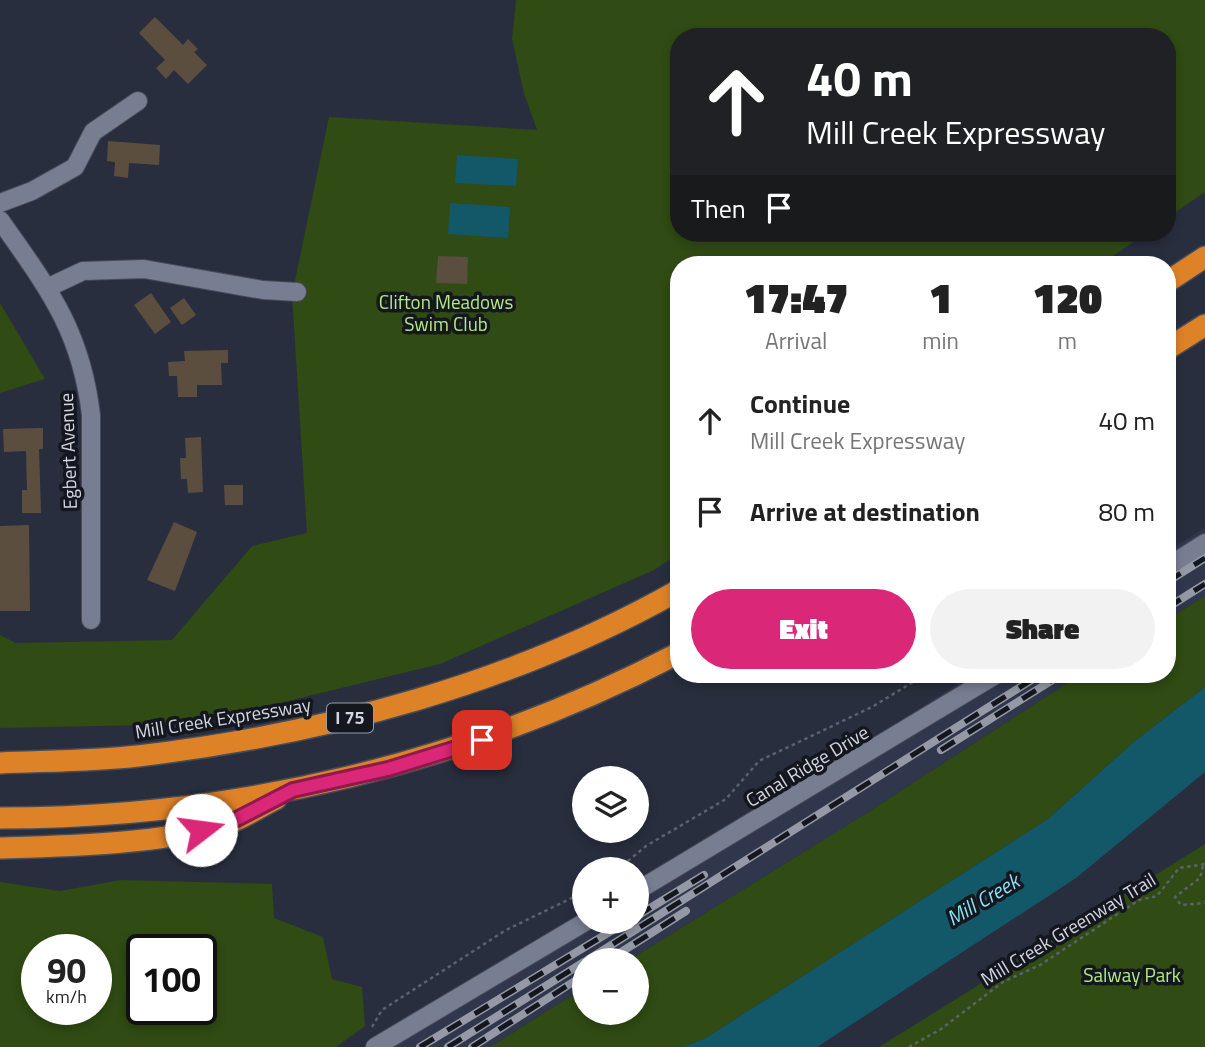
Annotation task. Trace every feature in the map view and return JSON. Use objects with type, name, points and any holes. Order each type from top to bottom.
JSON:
[{"type":"highway","points":[[1176,276],[1205,257]]},
{"type":"highway","points":[[1176,343],[1205,325]]},
{"type":"highway","name":"Mill Creek Expressway","points":[[0,763],[135,756],[185,750],[268,737],[378,711],[428,696],[547,652],[608,627],[670,595]]},
{"type":"highway","points":[[0,817],[102,815],[199,806],[293,790],[388,769],[482,740],[571,706],[670,657]]},
{"type":"highway","points":[[0,848],[107,842],[225,825],[293,790]]},
{"type":"street","points":[[0,203],[32,191],[75,167],[93,132],[138,101]]},
{"type":"street","name":"Egbert Avenue","points":[[0,220],[47,288],[68,325],[87,384],[91,415],[91,620]]},
{"type":"street","points":[[47,288],[83,271],[144,269],[263,290],[297,292]]},
{"type":"street","points":[[1176,561],[1205,543]]},
{"type":"street","name":"Canal Ridge Drive","points":[[649,884],[982,683]]},
{"type":"street","points":[[373,1038],[572,929]]},
{"type":"path","points":[[633,857],[646,846],[726,799],[759,761],[872,707],[911,683]]},
{"type":"path","points":[[1204,864],[1200,877],[1175,897],[1181,905],[1205,903]]},
{"type":"path","name":"Mill Creek Greenway Trail","points":[[909,1047],[941,1029],[1003,982],[1040,965],[1139,900],[1157,896],[1179,868],[1204,864]]},
{"type":"path","points":[[373,1038],[382,1010],[506,930],[572,898]]},
{"type":"shaded area","points":[[1205,528],[1205,596],[1176,614],[1176,546]]},
{"type":"shaded area","points":[[959,683],[1067,683],[870,811],[649,948],[572,948],[572,996],[490,1047],[376,1047],[572,929],[572,934],[649,934],[649,877],[763,809]]},
{"type":"green space","name":"Clifton Meadows Swim Club","points":[[516,0],[1205,0],[1205,192],[1176,212],[1176,28],[670,28],[670,242],[1134,242],[1113,256],[670,256],[670,559],[654,570],[440,664],[194,724],[0,728],[0,635],[16,643],[172,640],[252,546],[307,533],[292,295],[329,117],[537,130],[524,93],[512,39]]},
{"type":"green space","points":[[0,303],[45,379],[0,393]]},
{"type":"green space","points":[[1205,596],[1205,687],[1135,741],[1048,819],[706,1038],[683,1047],[490,1047],[572,996],[572,1025],[649,1025],[649,948],[870,811],[1067,683],[1176,683],[1176,614]]},
{"type":"green space","name":"Salway Park","points":[[1205,844],[1205,1047],[879,1047]]},
{"type":"green space","points":[[121,880],[272,884],[274,918],[323,937],[332,979],[362,987],[365,1026],[336,1047],[0,1047],[0,882],[60,891]]},
{"type":"water","points":[[457,155],[518,159],[516,186],[455,183]]},
{"type":"water","points":[[450,203],[510,207],[508,238],[448,234]]},
{"type":"water","name":"Mill Creek","points":[[1205,687],[1205,772],[1076,878],[817,1047],[683,1047],[706,1038],[1048,819],[1135,741]]},
{"type":"building","points":[[155,17],[183,45],[188,39],[198,49],[194,52],[207,65],[188,84],[174,70],[166,79],[156,68],[165,60],[139,33]]},
{"type":"building","points":[[108,141],[160,145],[159,165],[129,163],[128,178],[114,176],[115,162],[107,161]]},
{"type":"building","points":[[438,256],[468,257],[467,284],[436,283]]},
{"type":"building","points":[[151,293],[171,322],[155,334],[134,305]]},
{"type":"building","points":[[184,298],[196,315],[182,325],[170,308]]},
{"type":"building","points":[[228,350],[228,363],[221,363],[222,385],[197,385],[197,397],[178,397],[177,376],[169,376],[168,362],[185,361],[184,351]]},
{"type":"building","points":[[43,428],[43,449],[39,449],[41,513],[22,513],[22,490],[27,490],[26,451],[4,452],[3,429]]},
{"type":"building","points":[[201,437],[203,492],[188,493],[187,479],[181,479],[180,458],[186,458],[185,438]]},
{"type":"building","points":[[224,485],[243,485],[243,505],[225,505]]},
{"type":"building","points":[[174,522],[197,532],[175,591],[147,580]]},
{"type":"building","points":[[29,525],[30,611],[0,611],[0,526]]},
{"type":"railway","points":[[1176,576],[1205,558]]},
{"type":"railway","points":[[1176,602],[1205,584]]},
{"type":"railway","points":[[607,948],[1027,683]]},
{"type":"railway","points":[[941,750],[1048,683]]},
{"type":"railway","points":[[649,909],[704,875]]},
{"type":"railway","points":[[628,948],[686,911]]},
{"type":"railway","points":[[420,1047],[606,934]]},
{"type":"railway","points":[[448,1047],[572,970]]},
{"type":"railway","points":[[472,1047],[572,983]]},
{"type":"route","points":[[201,830],[225,825],[293,790],[388,769],[482,740]]}]
